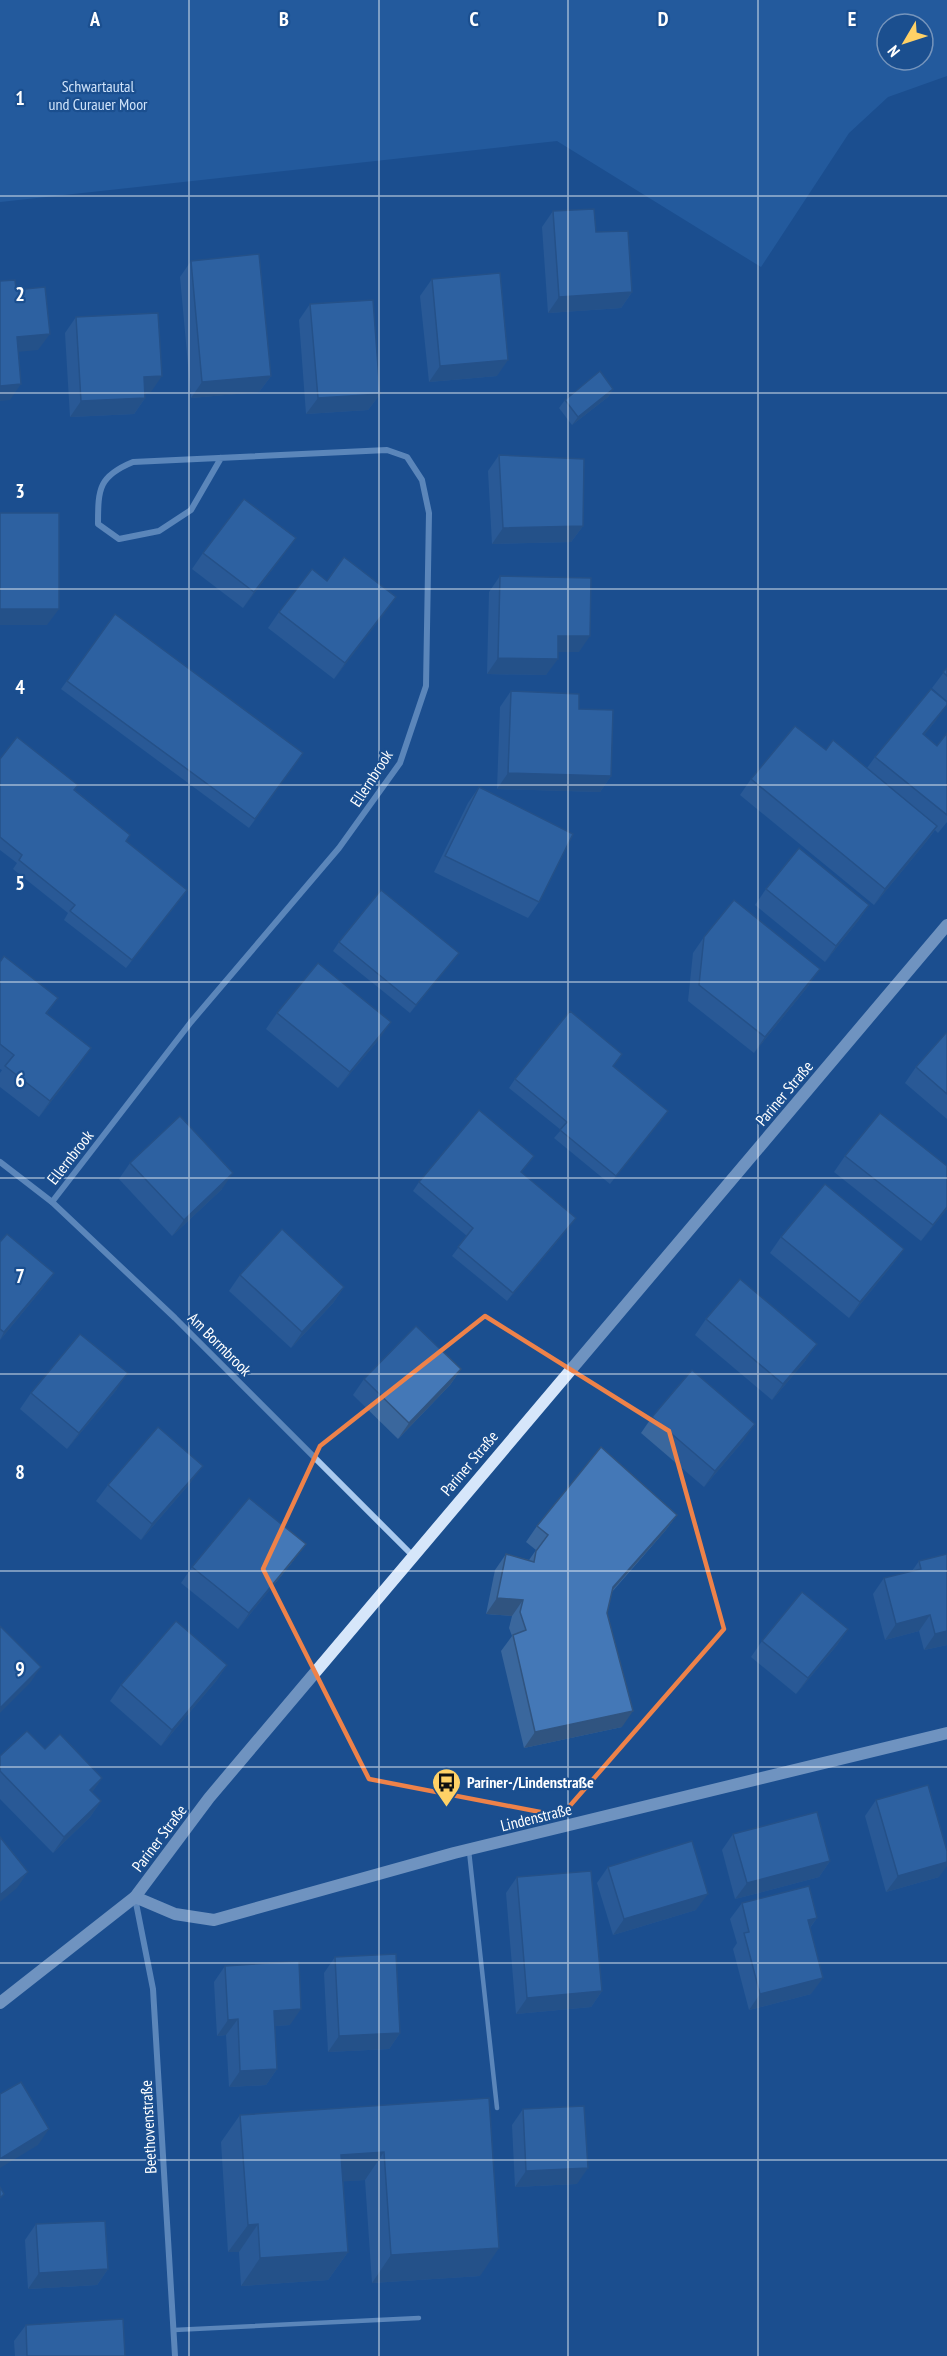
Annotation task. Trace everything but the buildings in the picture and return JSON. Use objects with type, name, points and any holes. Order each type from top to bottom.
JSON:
[{"type":"street","name":"Ellernbrook","points":[[52,1202],[191,1022],[339,848],[400,763],[426,686],[429,513],[422,480],[407,457],[387,450],[133,462],[111,471],[98,496],[98,524],[119,539],[159,531],[191,510],[221,458]]},
{"type":"street","name":"Pariner Straße","points":[[0,2004],[135,1898],[209,1798],[412,1555],[947,925]]},
{"type":"street","name":"Am Bormbrook","points":[[0,1162],[52,1202],[175,1318],[412,1555]]},
{"type":"street","name":"Lindenstraße","points":[[135,1898],[175,1914],[214,1920],[469,1850],[947,1733]]},
{"type":"street","name":"Beethovenstraße","points":[[135,1898],[153,1989],[175,2356]]},
{"type":"lane","points":[[469,1850],[497,2108]]},
{"type":"lane","points":[[174,2330],[419,2318]]},
{"type":"highlighted area","points":[[485,1316],[669,1431],[724,1629],[561,1816],[369,1779],[263,1569],[320,1446]]},
{"type":"green space","name":"Schwartautal und Curauer Moor","points":[[0,0],[947,0],[947,76],[888,97],[849,133],[761,267],[557,141],[0,202]]},
{"type":"place","name":"Pariner-/Lindenstraße","points":[[446,1808]]}]
